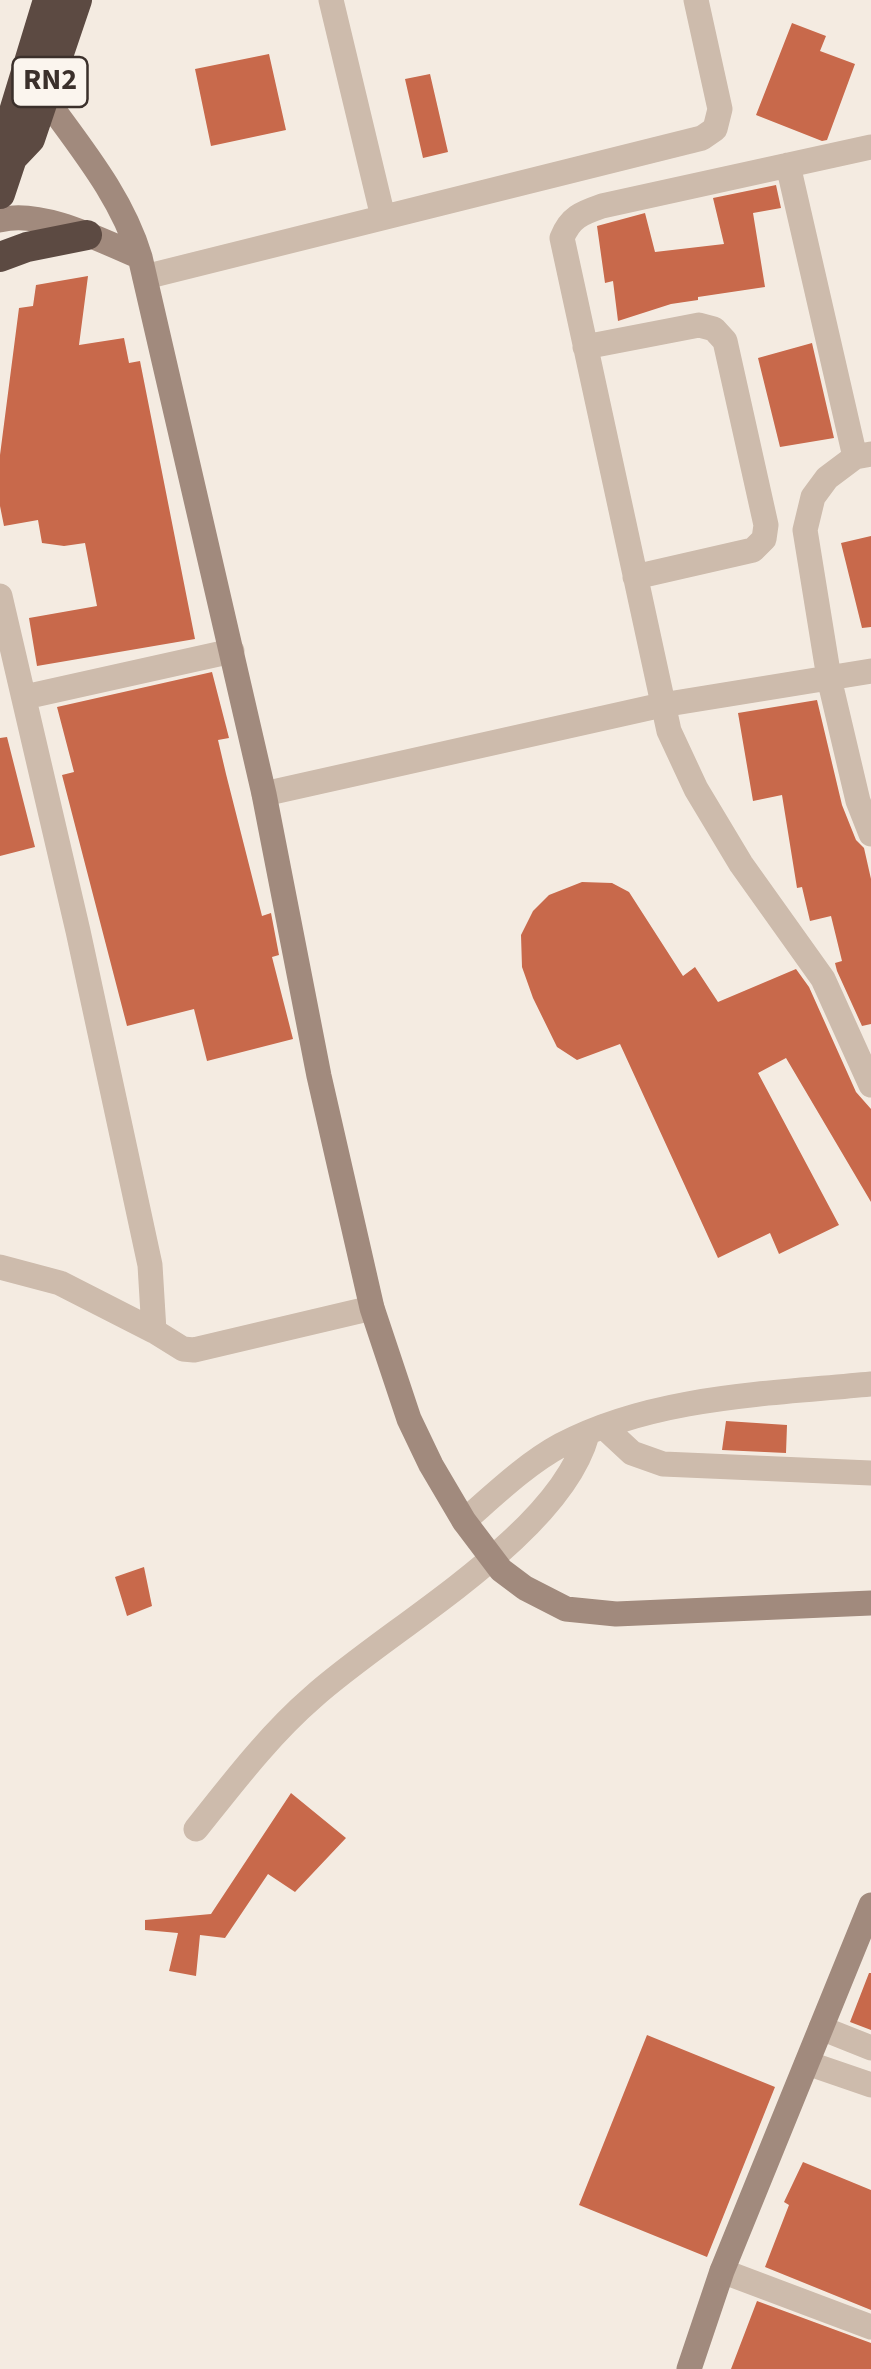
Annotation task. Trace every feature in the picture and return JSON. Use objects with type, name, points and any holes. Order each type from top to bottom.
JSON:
[{"type":"highway","name":"RN2","points":[[0,194],[12,158],[9,128],[48,0]]},
{"type":"highway","name":"RN2","points":[[12,158],[30,139],[76,0]]},
{"type":"highway","points":[[0,257],[86,235]]},
{"type":"street","points":[[330,0],[383,217]]},
{"type":"street","points":[[0,220],[21,217],[86,235],[142,267],[383,217],[702,138],[715,129],[720,109],[696,0]]},
{"type":"street","points":[[45,98],[117,200],[130,226],[142,267],[264,794],[319,1076],[372,1308],[409,1419],[431,1465],[492,1559],[548,1602],[587,1613],[871,1603]]},
{"type":"street","points":[[871,147],[602,206],[579,214],[568,223],[562,238],[669,731],[696,788],[740,864],[823,979],[871,1085]]},
{"type":"street","points":[[788,165],[863,456],[827,478],[813,497],[805,530],[828,678],[858,802],[871,834]]},
{"type":"street","points":[[585,347],[699,325],[714,329],[725,341],[766,525],[764,539],[752,550],[635,577]]},
{"type":"street","points":[[0,596],[150,1264],[154,1332]]},
{"type":"street","points":[[25,697],[232,651]]},
{"type":"street","points":[[264,794],[662,705],[871,671]]},
{"type":"street","points":[[0,1267],[60,1283],[183,1349],[194,1350],[372,1308]]},
{"type":"street","points":[[464,1521],[550,1452],[596,1431],[695,1403],[871,1384]]},
{"type":"street","points":[[596,1431],[632,1453],[663,1464],[871,1472]]},
{"type":"street","points":[[196,1829],[311,1698],[492,1559],[558,1491],[596,1431]]},
{"type":"street","points":[[689,2369],[722,2271],[871,1905]]},
{"type":"street","points":[[821,2028],[871,2048]]},
{"type":"street","points":[[807,2062],[871,2084]]},
{"type":"street","points":[[722,2271],[871,2326]]},
{"type":"building","points":[[792,23],[826,36],[820,51],[855,64],[827,140],[756,115]]},
{"type":"building","points":[[269,54],[286,130],[211,146],[195,69]]},
{"type":"building","points":[[430,74],[448,152],[423,158],[405,79]]},
{"type":"building","points":[[776,185],[781,208],[753,213],[765,287],[698,297],[618,321],[613,281],[605,283],[597,226],[645,213],[655,252],[724,244],[713,198]]},
{"type":"building","points":[[88,276],[79,345],[124,338],[129,363],[140,361],[195,639],[37,666],[29,618],[97,606],[85,543],[42,543],[38,520],[4,526],[0,455],[19,308],[33,306],[36,285]]},
{"type":"building","points":[[812,343],[834,438],[780,447],[758,358]]},
{"type":"building","points":[[871,536],[871,627],[862,628],[841,543]]},
{"type":"building","points":[[212,672],[229,738],[218,740],[262,916],[271,913],[279,955],[272,957],[293,1039],[207,1061],[194,1009],[127,1026],[62,775],[74,772],[57,707]]},
{"type":"building","points":[[817,700],[842,805],[856,840],[864,848],[871,879],[871,1024],[862,1026],[837,971],[835,963],[842,961],[831,916],[810,921],[802,887],[797,888],[782,795],[753,801],[738,713]]},
{"type":"building","points":[[7,737],[35,847],[0,856],[0,738]]},
{"type":"building","points":[[582,882],[612,883],[629,892],[683,976],[695,967],[718,1002],[796,969],[809,987],[856,1092],[871,1109],[871,1202],[786,1058],[758,1073],[839,1225],[779,1254],[770,1233],[718,1258],[620,1044],[577,1060],[557,1047],[533,998],[522,967],[521,935],[533,911],[549,895]]},
{"type":"building","points":[[726,1421],[787,1425],[786,1453],[722,1450]]},
{"type":"building","points":[[144,1567],[152,1606],[127,1616],[115,1577]]},
{"type":"building","points":[[291,1793],[346,1838],[295,1892],[268,1874],[225,1938],[200,1935],[196,1976],[169,1971],[178,1933],[145,1930],[145,1920],[211,1914]]},
{"type":"building","points":[[871,1973],[871,2030],[850,2022]]},
{"type":"building","points":[[647,2035],[775,2087],[707,2257],[579,2205]]},
{"type":"building","points":[[803,2162],[871,2190],[871,2310],[765,2267],[789,2205],[784,2202]]},
{"type":"building","points":[[757,2301],[871,2343],[871,2369],[731,2369]]}]
